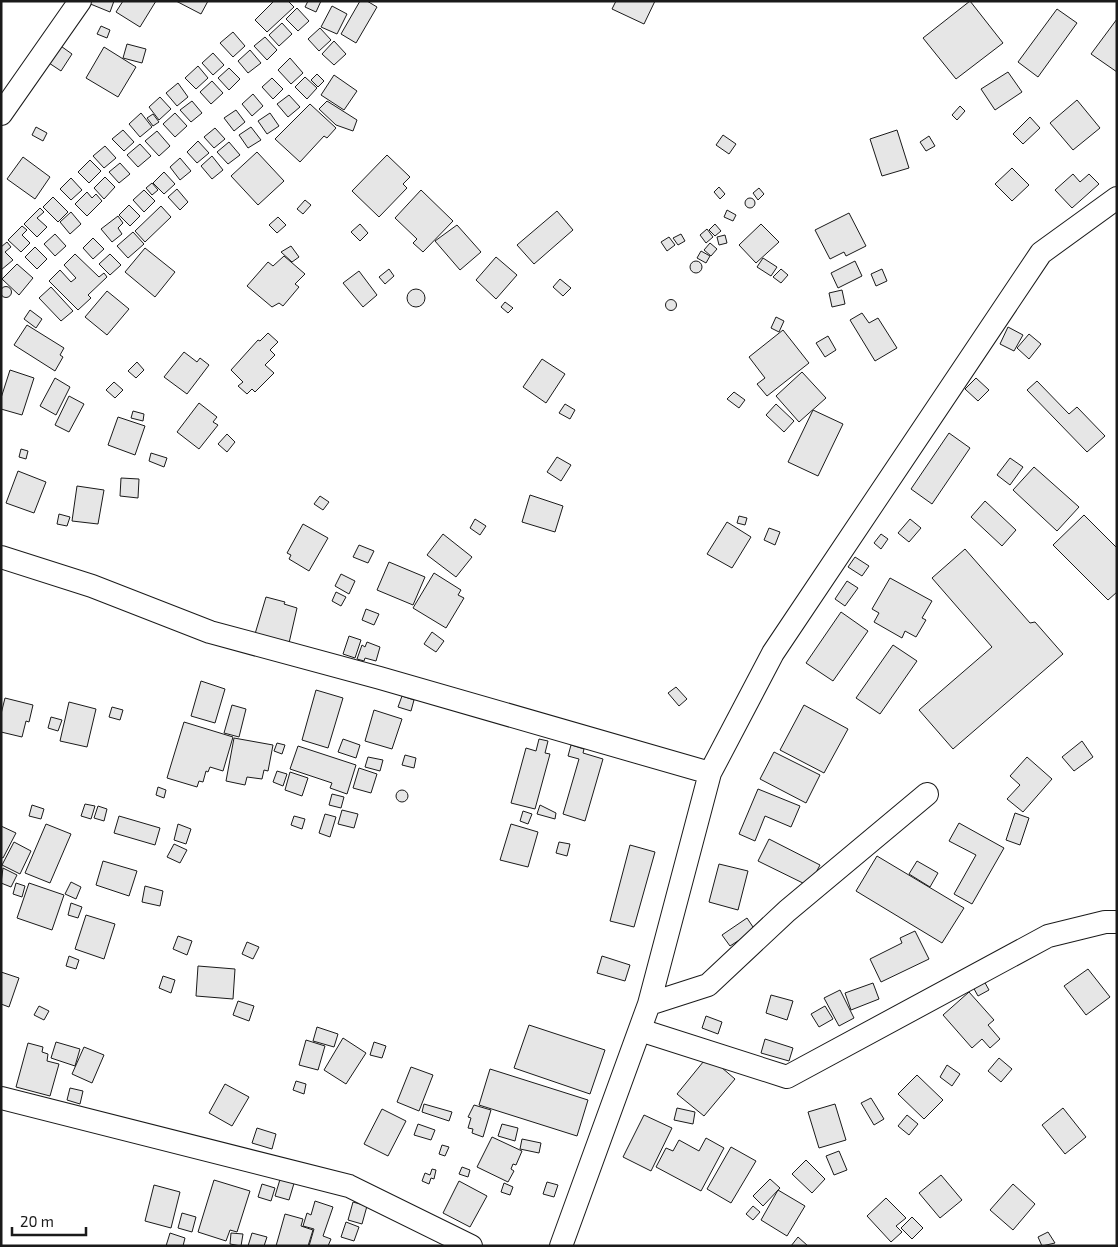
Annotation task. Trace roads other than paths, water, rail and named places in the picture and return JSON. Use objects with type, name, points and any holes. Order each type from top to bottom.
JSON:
[{"type":"street","points":[[1,114],[80,1]]},
{"type":"street","points":[[561,1246],[649,1004],[710,773],[773,654],[1041,253],[1117,198]]},
{"type":"street","points":[[1,557],[92,586],[210,632],[380,678],[710,773]]},
{"type":"street","points":[[649,1004],[708,985],[787,911],[928,794]]},
{"type":"street","points":[[640,1030],[787,1077],[1048,936],[1104,922],[1117,922]]},
{"type":"street","points":[[1,1098],[349,1186],[471,1246]]}]
